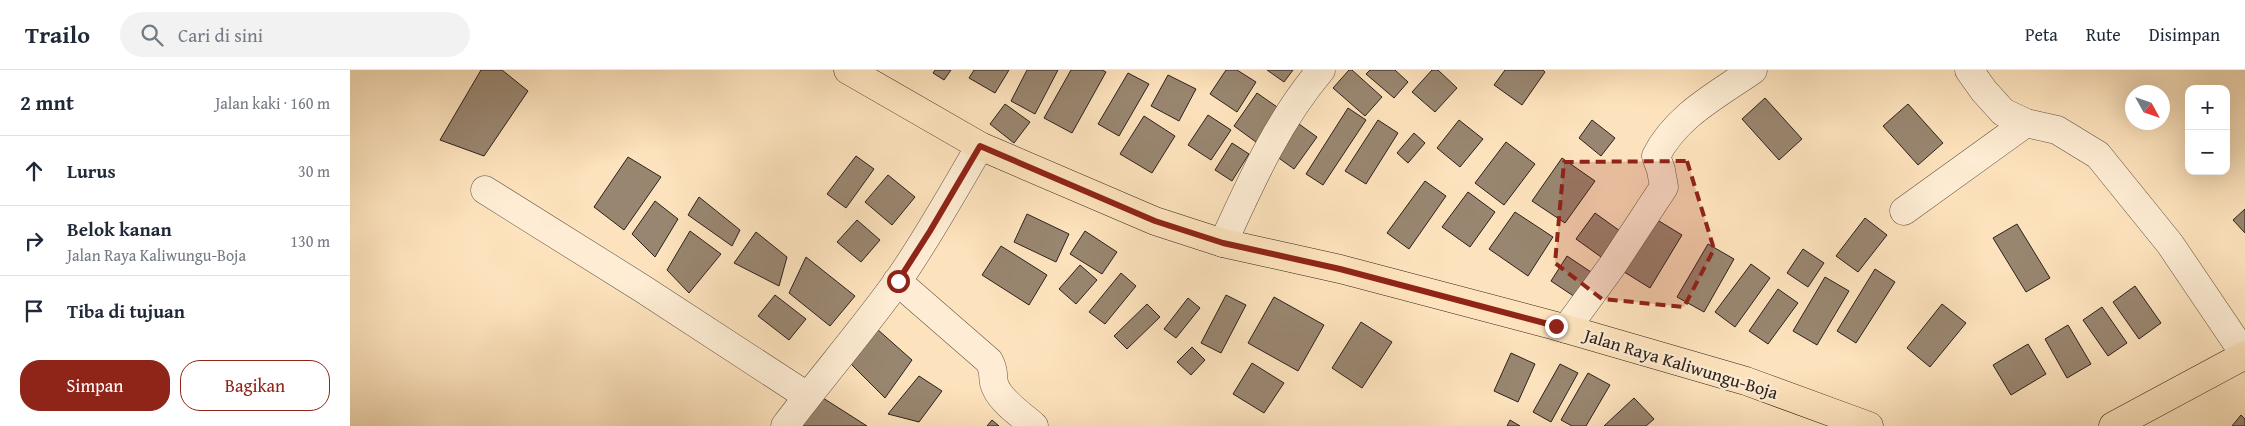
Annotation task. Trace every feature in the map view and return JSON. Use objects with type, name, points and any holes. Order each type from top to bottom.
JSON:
[{"type":"main road","name":"Jalan Raya Kaliwungu-Boja","points":[[848,70],[980,146],[1155,221],[1223,243],[1340,269],[1566,329],[1746,381],[1868,426]]},
{"type":"main road","points":[[2113,426],[2245,355]]},
{"type":"street","points":[[1223,243],[1260,161],[1294,107],[1321,70]]},
{"type":"street","points":[[1566,329],[1612,266],[1664,187],[1662,170],[1656,156],[1660,146],[1686,116],[1753,70]]},
{"type":"street","points":[[1969,70],[1984,91],[2003,112],[2026,123],[2057,130],[2098,156],[2170,244],[2245,355]]},
{"type":"street","points":[[1904,211],[2026,123]]},
{"type":"street","points":[[785,426],[898,281],[980,146]]},
{"type":"street","points":[[485,190],[643,289],[807,396]]},
{"type":"street","points":[[898,281],[989,360],[994,370],[994,383],[1001,396],[1034,426]]},
{"type":"highlighted area","points":[[1687,161],[1714,249],[1684,307],[1602,299],[1555,263],[1564,162]]},
{"type":"building","points":[[481,70],[502,70],[528,91],[484,156],[440,140]]},
{"type":"building","points":[[935,70],[951,70],[944,80],[933,73]]},
{"type":"building","points":[[974,70],[1009,70],[995,93],[969,78]]},
{"type":"building","points":[[1027,70],[1058,70],[1035,114],[1011,101]]},
{"type":"building","points":[[1071,70],[1102,70],[1106,72],[1072,133],[1044,118]]},
{"type":"building","points":[[1226,70],[1237,70],[1256,82],[1237,112],[1210,94]]},
{"type":"building","points":[[1267,70],[1293,70],[1284,82]]},
{"type":"building","points":[[1349,70],[1352,70],[1382,97],[1365,116],[1333,88]]},
{"type":"building","points":[[1370,70],[1395,70],[1408,82],[1394,98],[1366,74]]},
{"type":"building","points":[[1432,70],[1438,70],[1457,88],[1435,112],[1412,92]]},
{"type":"building","points":[[1505,70],[1543,70],[1545,72],[1522,105],[1494,85]]},
{"type":"building","points":[[1128,73],[1149,84],[1119,136],[1098,124]]},
{"type":"building","points":[[1168,75],[1196,89],[1179,121],[1151,106]]},
{"type":"building","points":[[1257,93],[1280,109],[1256,142],[1234,126]]},
{"type":"building","points":[[1765,98],[1802,139],[1779,160],[1742,119]]},
{"type":"building","points":[[1005,104],[1030,122],[1014,143],[990,124]]},
{"type":"building","points":[[1908,104],[1943,143],[1918,165],[1883,126]]},
{"type":"building","points":[[1348,108],[1366,120],[1323,185],[1306,174]]},
{"type":"building","points":[[1208,115],[1231,130],[1211,160],[1188,145]]},
{"type":"building","points":[[1144,116],[1175,136],[1152,173],[1120,154]]},
{"type":"building","points":[[1378,120],[1398,133],[1366,184],[1345,171]]},
{"type":"building","points":[[1459,120],[1483,139],[1460,167],[1437,148]]},
{"type":"building","points":[[1592,120],[1615,138],[1601,156],[1579,138]]},
{"type":"building","points":[[1299,124],[1317,137],[1294,169],[1276,156]]},
{"type":"building","points":[[1414,133],[1425,143],[1408,163],[1397,153]]},
{"type":"building","points":[[1506,142],[1535,164],[1504,205],[1475,183]]},
{"type":"building","points":[[1232,143],[1249,154],[1232,181],[1215,170]]},
{"type":"building","points":[[856,156],[874,169],[846,208],[827,194]]},
{"type":"building","points":[[628,157],[661,177],[624,230],[594,207]]},
{"type":"building","points":[[1562,158],[1595,181],[1565,223],[1532,201]]},
{"type":"building","points":[[888,175],[915,197],[892,225],[865,202]]},
{"type":"building","points":[[1425,181],[1446,196],[1409,249],[1387,233]]},
{"type":"building","points":[[1468,192],[1495,212],[1470,247],[1442,227]]},
{"type":"building","points":[[699,197],[740,230],[732,246],[688,215]]},
{"type":"building","points":[[655,201],[678,219],[655,257],[632,234]]},
{"type":"building","points":[[2245,209],[2245,233],[2233,220]]},
{"type":"building","points":[[1515,212],[1553,237],[1528,276],[1489,249]]},
{"type":"building","points":[[1595,213],[1620,231],[1601,257],[1576,239]]},
{"type":"building","points":[[1027,214],[1069,234],[1056,262],[1014,242]]},
{"type":"building","points":[[1654,218],[1682,235],[1650,288],[1621,270]]},
{"type":"building","points":[[1865,218],[1887,235],[1858,272],[1836,256]]},
{"type":"building","points":[[857,220],[880,240],[861,262],[837,242]]},
{"type":"building","points":[[2017,224],[2050,278],[2026,292],[1993,238]]},
{"type":"building","points":[[690,231],[721,254],[689,293],[667,270]]},
{"type":"building","points":[[1085,231],[1117,252],[1102,274],[1070,254]]},
{"type":"building","points":[[756,232],[787,257],[779,286],[734,263]]},
{"type":"building","points":[[1708,244],[1734,259],[1704,312],[1677,297]]},
{"type":"building","points":[[1001,246],[1047,275],[1029,305],[982,275]]},
{"type":"building","points":[[1803,249],[1824,263],[1808,287],[1787,273]]},
{"type":"building","points":[[1567,256],[1594,274],[1578,299],[1551,281]]},
{"type":"building","points":[[806,257],[855,296],[830,326],[789,293]]},
{"type":"building","points":[[1751,264],[1770,278],[1735,327],[1715,312]]},
{"type":"building","points":[[1080,265],[1097,280],[1076,304],[1059,289]]},
{"type":"building","points":[[1875,269],[1895,282],[1856,343],[1837,331]]},
{"type":"building","points":[[1121,273],[1136,286],[1105,324],[1089,312]]},
{"type":"building","points":[[1825,277],[1849,291],[1817,345],[1793,331]]},
{"type":"building","points":[[2135,286],[2161,323],[2139,339],[2113,302]]},
{"type":"building","points":[[1778,289],[1798,303],[1768,344],[1749,331]]},
{"type":"building","points":[[775,295],[806,319],[789,340],[758,316]]},
{"type":"building","points":[[1226,295],[1246,305],[1221,353],[1201,343]]},
{"type":"building","points":[[1274,297],[1324,325],[1298,371],[1248,343]]},
{"type":"building","points":[[1188,298],[1200,308],[1176,338],[1164,329]]},
{"type":"building","points":[[1147,304],[1160,317],[1127,349],[1114,336]]},
{"type":"building","points":[[1942,304],[1966,323],[1930,367],[1907,348]]},
{"type":"building","points":[[2102,307],[2127,343],[2108,356],[2083,320]]},
{"type":"building","points":[[1361,322],[1392,342],[1362,388],[1332,368]]},
{"type":"building","points":[[2068,325],[2091,364],[2067,378],[2045,339]]},
{"type":"building","points":[[877,329],[912,360],[885,398],[851,364]]},
{"type":"building","points":[[2028,344],[2046,374],[2011,395],[1993,365]]},
{"type":"building","points":[[1192,347],[1205,360],[1191,375],[1177,362]]},
{"type":"building","points":[[1511,353],[1535,364],[1518,402],[1494,391]]},
{"type":"building","points":[[1252,363],[1284,383],[1264,413],[1233,394]]},
{"type":"building","points":[[1560,364],[1578,373],[1551,422],[1533,412]]},
{"type":"building","points":[[1588,373],[1610,385],[1586,426],[1572,426],[1561,420]]},
{"type":"building","points":[[919,376],[942,391],[919,422],[888,414]]},
{"type":"building","points":[[823,398],[867,426],[802,426],[797,421]]},
{"type":"building","points":[[1634,398],[1654,419],[1646,426],[1604,426]]},
{"type":"building","points":[[2241,415],[2245,419],[2245,426],[2232,426]]},
{"type":"building","points":[[992,420],[999,426],[987,426]]},
{"type":"building","points":[[1510,420],[1520,426],[1507,426]]},
{"type":"route","points":[[898,281],[980,146],[1155,221],[1223,243],[1340,269],[1556,326]]}]
